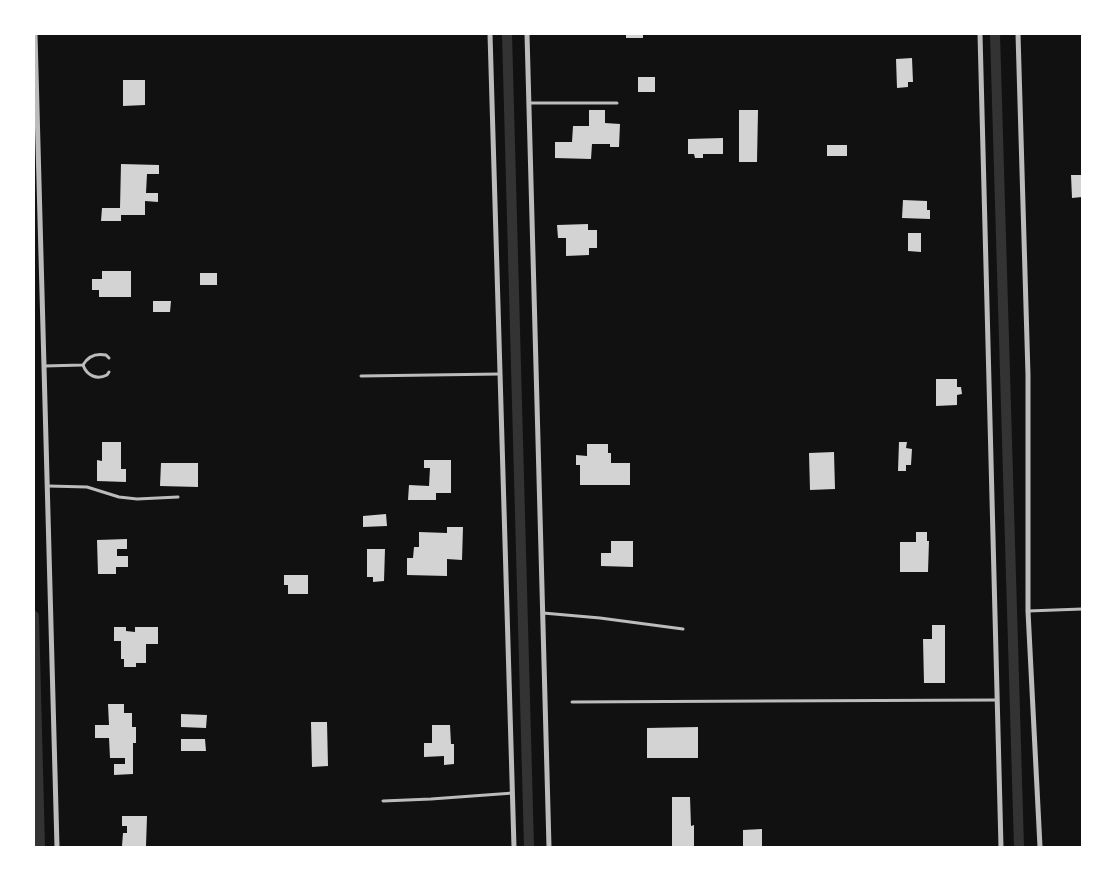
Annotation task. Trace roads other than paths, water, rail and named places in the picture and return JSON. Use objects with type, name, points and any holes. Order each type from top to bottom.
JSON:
[{"type":"street","points":[[35,34],[56,847]]},
{"type":"street","points":[[490,34],[514,847]]},
{"type":"street","points":[[527,34],[549,847]]},
{"type":"street","points":[[980,34],[1001,847]]},
{"type":"street","points":[[1018,34],[1028,375],[1028,611],[1040,847]]},
{"type":"lane","points":[[529,103],[617,103]]},
{"type":"lane","points":[[83,366],[88,358],[95,355],[102,354],[108,358]]},
{"type":"lane","points":[[44,366],[83,366]]},
{"type":"lane","points":[[83,366],[86,372],[93,376],[104,377],[109,372]]},
{"type":"lane","points":[[361,376],[500,374]]},
{"type":"lane","points":[[48,486],[87,487],[119,497],[137,499],[178,497]]},
{"type":"lane","points":[[1028,611],[1082,609]]},
{"type":"lane","points":[[543,613],[600,618],[683,629]]},
{"type":"lane","points":[[572,702],[997,700]]},
{"type":"lane","points":[[383,801],[432,800],[512,793]]},
{"type":"waterway","points":[[507,34],[529,847]]},
{"type":"waterway","points":[[995,34],[1019,847]]},
{"type":"waterway","points":[[34,616],[40,847]]}]
